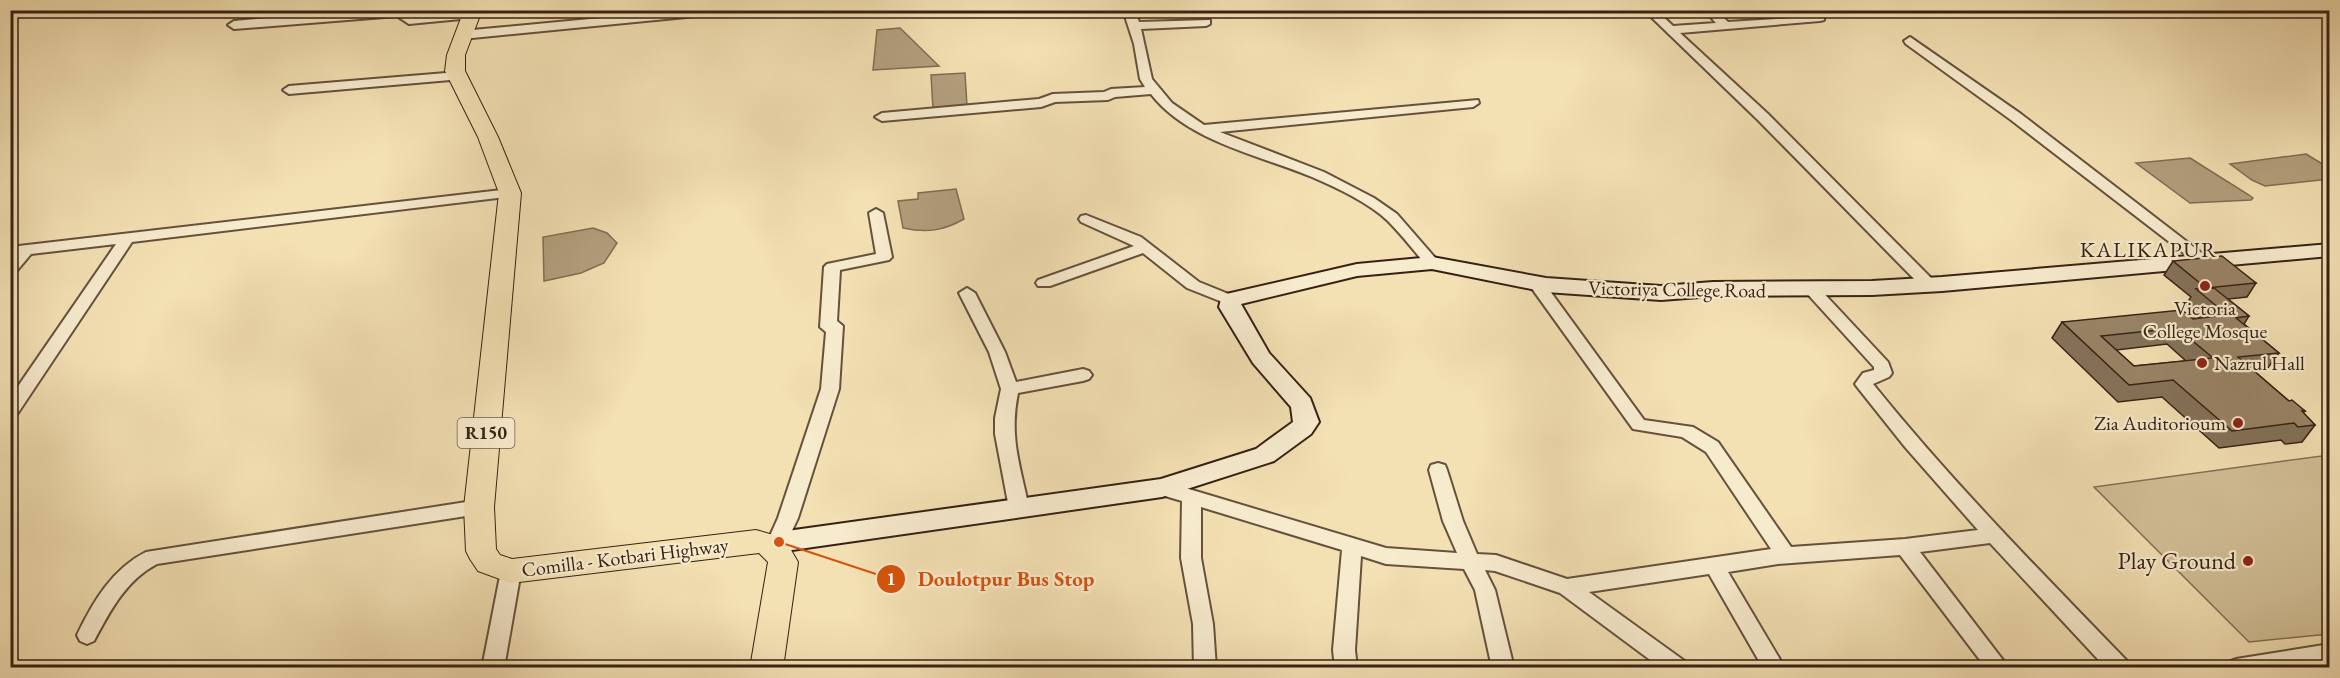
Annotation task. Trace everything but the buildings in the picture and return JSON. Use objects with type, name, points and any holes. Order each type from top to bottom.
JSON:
[{"type":"main road","name":"Comilla - Kotbari Highway","points":[[469,20],[456,55],[455,71],[488,137],[510,193],[479,507],[481,551],[489,563],[511,571],[756,541],[768,543],[776,548]]},
{"type":"main road","points":[[766,668],[783,562],[776,548]]},
{"type":"street","points":[[234,25],[324,13],[400,12],[409,20],[469,20],[728,10]]},
{"type":"street","points":[[1129,10],[1135,26],[1146,79],[1167,106],[1201,129],[1319,175],[1369,201],[1392,217],[1432,263]]},
{"type":"street","points":[[1649,10],[1763,117],[1929,285]]},
{"type":"street","points":[[1709,10],[1725,25]]},
{"type":"street","points":[[1773,10],[1786,20]]},
{"type":"street","points":[[1670,30],[1820,18]]},
{"type":"street","points":[[1135,26],[1206,22]]},
{"type":"street","points":[[1910,41],[2016,117],[2204,261]]},
{"type":"street","points":[[289,90],[458,76]]},
{"type":"street","points":[[882,117],[1041,103],[1053,98],[1108,96],[1111,93],[1153,90]]},
{"type":"street","points":[[1201,129],[1473,103]]},
{"type":"street","points":[[10,270],[18,251],[510,193]]},
{"type":"street","points":[[776,548],[830,389],[835,326],[828,327],[827,318],[832,267],[884,257],[876,213]]},
{"type":"street","points":[[776,548],[787,541],[1162,488],[1265,455],[1302,428],[1307,422],[1302,404],[1261,358],[1230,307],[1230,300],[1192,285],[1136,240],[1086,219]]},
{"type":"street","points":[[10,412],[127,239]]},
{"type":"street","points":[[1044,283],[1146,247]]},
{"type":"street","name":"Victoriya College Road","points":[[1230,300],[1358,270],[1432,263],[1536,284],[1661,293],[1713,289],[1811,289],[1929,285],[2330,250]]},
{"type":"street","points":[[1536,284],[1608,385],[1640,425],[1681,429],[1701,437],[1712,447],[1786,556]]},
{"type":"street","points":[[1811,289],[1882,366],[1883,373],[1869,377],[1864,384],[1872,395],[1994,535],[2120,668]]},
{"type":"street","points":[[968,293],[997,352],[1010,389],[1004,418],[1005,434],[1019,508]]},
{"type":"street","points":[[1010,389],[1083,375]]},
{"type":"street","points":[[1438,470],[1453,520],[1485,590],[1503,668]]},
{"type":"street","points":[[1162,488],[1386,556],[1496,563],[1567,587],[1678,668]]},
{"type":"street","points":[[1192,497],[1191,558],[1203,624],[1205,668]]},
{"type":"street","points":[[87,635],[109,595],[129,572],[153,557],[479,507]]},
{"type":"street","points":[[1567,587],[1786,556],[1905,547],[1994,535]]},
{"type":"street","points":[[1346,668],[1344,650],[1352,545]]},
{"type":"street","points":[[1905,547],[1999,668]]},
{"type":"street","points":[[1714,566],[1775,668]]},
{"type":"street","points":[[493,668],[511,571]]},
{"type":"street","points":[[2236,668],[2330,653]]},
{"type":"shaded area","points":[[900,28],[939,66],[873,70],[877,30]]},
{"type":"shaded area","points":[[965,73],[967,106],[933,109],[931,75]]},
{"type":"shaded area","points":[[2306,154],[2329,168],[2329,179],[2265,186],[2252,180],[2230,164]]},
{"type":"shaded area","points":[[2190,158],[2253,198],[2251,200],[2190,203],[2136,163]]},
{"type":"shaded area","points":[[956,189],[964,219],[935,230],[903,228],[898,201],[918,199],[918,193]]},
{"type":"shaded area","points":[[593,228],[607,233],[617,243],[604,263],[581,273],[544,281],[543,237]]},
{"type":"shaded area","name":"Play Ground","points":[[2329,455],[2329,634],[2249,642],[2094,487]]},
{"type":"place","name":"Victoria College Mosque","points":[[2205,286]]},
{"type":"place","name":"Nazrul Hall","points":[[2202,363]]},
{"type":"place","name":"Zia Auditorioum","points":[[2238,423]]},
{"type":"place","name":"Doulotpur Bus Stop","points":[[779,542]]},
{"type":"place","name":"Play Ground","points":[[2248,561]]},
{"type":"district","name":"KALIKAPUR","points":[[2149,249]]}]
